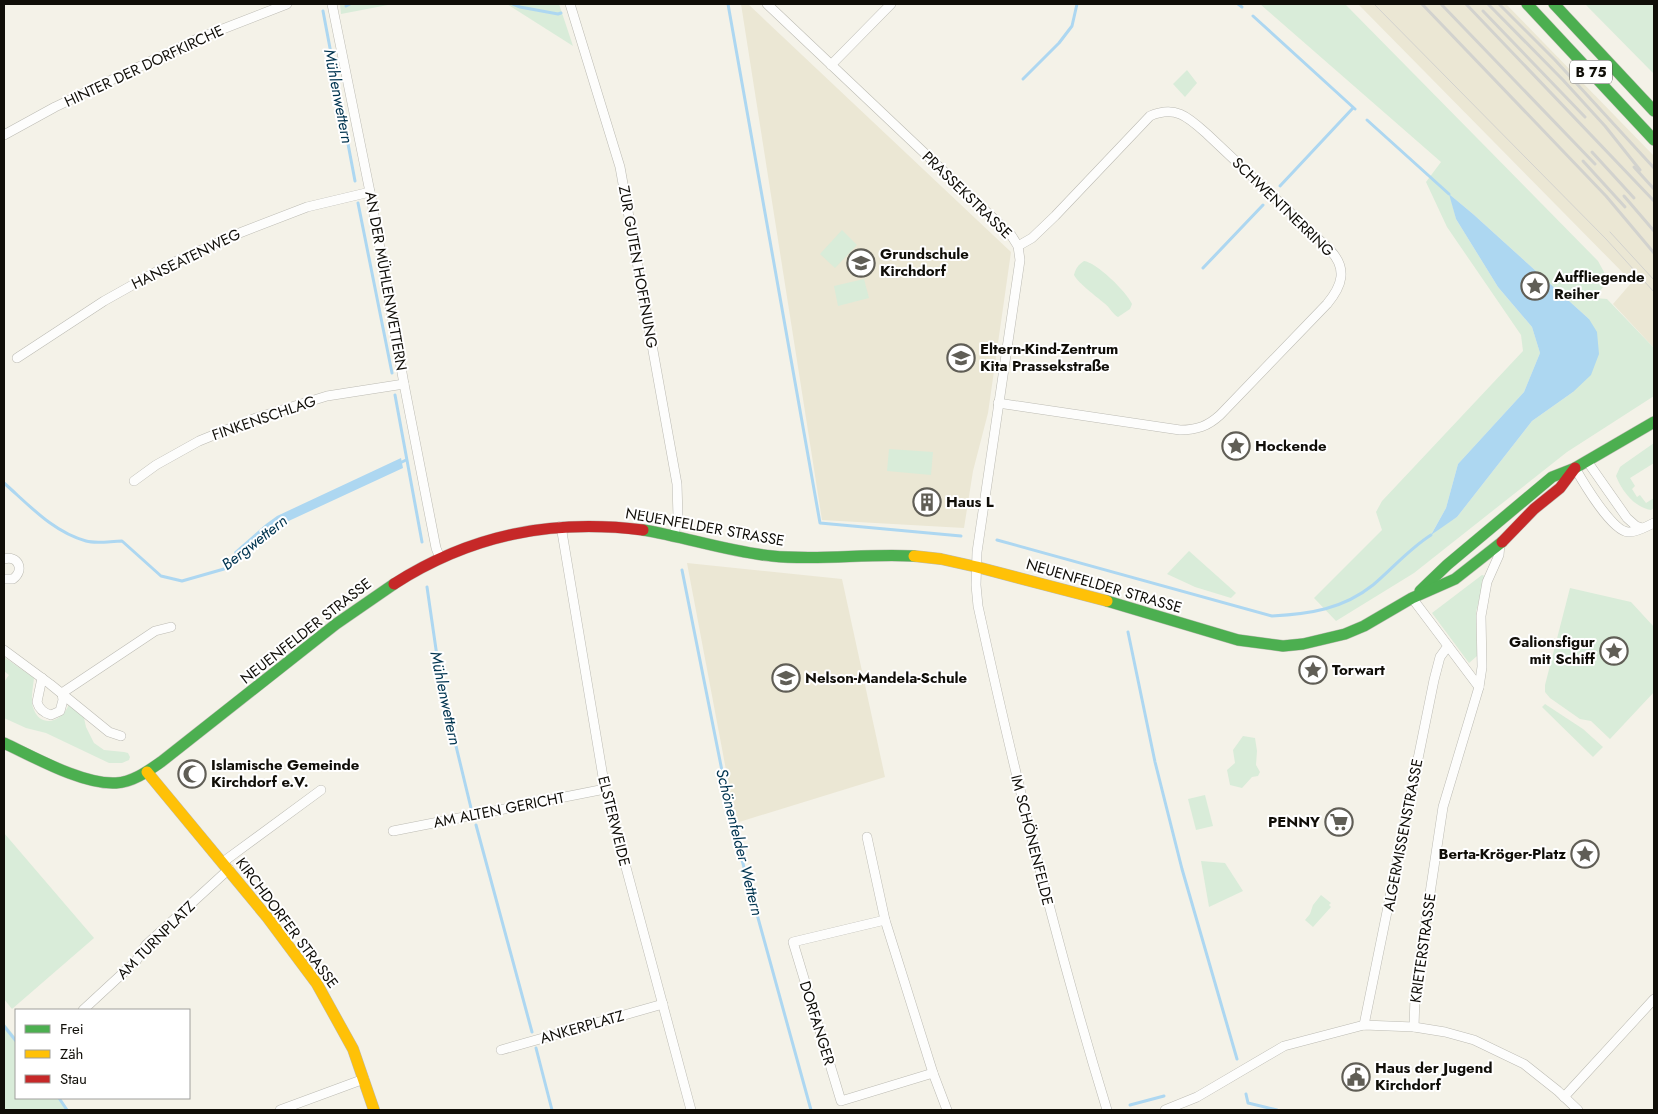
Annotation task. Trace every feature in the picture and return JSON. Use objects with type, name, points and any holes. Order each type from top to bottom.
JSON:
[{"type":"main road","name":"B 75","points":[[1527,4],[1654,140]]},
{"type":"main road","name":"B 75","points":[[1554,4],[1654,110]]},
{"type":"main road","name":"NEUENFELDER STRASSE","points":[[1412,598],[1447,565],[1538,487],[1552,477],[1575,468],[1654,422]]},
{"type":"main road","name":"NEUENFELDER STRASSE","points":[[4,743],[78,775],[98,781],[114,783],[131,779],[147,772],[173,753],[376,595],[404,577],[440,558],[474,544],[503,535],[561,526],[584,525],[626,528],[773,556],[808,558],[888,555],[946,560],[1070,589],[1238,640],[1283,646],[1303,644],[1345,634],[1364,626],[1412,598],[1455,579],[1500,544],[1534,509],[1560,488],[1575,468]]},
{"type":"main road","name":"KIRCHDORFER STRASSE","points":[[147,772],[267,916],[317,984],[349,1041],[374,1110]]},
{"type":"street","name":"HINTER DER DORFKIRCHE","points":[[4,135],[55,107],[197,39],[287,4]]},
{"type":"street","name":"AN DER MÜHLENWETTERN","points":[[332,4],[370,192],[404,384],[436,548],[440,558]]},
{"type":"street","name":"ZUR GUTEN HOFFNUNG","points":[[570,4],[620,167],[677,484],[678,517],[674,536]]},
{"type":"street","name":"PRASSEKSTRASSE","points":[[767,4],[1011,235],[1018,246],[1020,260],[976,567]]},
{"type":"street","points":[[832,65],[891,4]]},
{"type":"street","name":"SCHWENTNERRING","points":[[998,403],[1180,430],[1200,429],[1210,424],[1220,415],[1336,294],[1341,273],[1338,260],[1333,253],[1186,116],[1162,111],[1150,116],[1055,216],[1032,238],[1018,246]]},
{"type":"street","name":"HANSEATENWEG","points":[[16,358],[104,301],[170,264],[237,234],[307,207],[370,192]]},
{"type":"street","name":"FINKENSCHLAG","points":[[134,480],[156,465],[199,441],[256,418],[327,396],[404,384]]},
{"type":"street","points":[[1587,461],[1627,518],[1636,526],[1642,528]]},
{"type":"street","points":[[1575,468],[1588,490],[1622,530],[1630,532],[1654,523]]},
{"type":"street","name":"ELSTERWEIDE","points":[[561,526],[605,790],[691,1110]]},
{"type":"street","name":"KRIETERSTRASSE","points":[[1414,1026],[1415,997],[1443,807],[1480,687],[1482,667],[1481,616],[1487,582],[1499,555],[1500,544]]},
{"type":"street","points":[[4,559],[8,558],[16,561],[20,568],[19,573],[13,579],[4,579]]},
{"type":"street","name":"IM SCHÖNENFELDE","points":[[976,567],[978,606],[1008,742],[1084,1036],[1107,1110]]},
{"type":"street","points":[[1412,598],[1480,687]]},
{"type":"street","points":[[62,693],[155,631],[171,627]]},
{"type":"street","name":"ALGERMISSENSTRASSE","points":[[1364,1025],[1434,680],[1440,657],[1448,646]]},
{"type":"street","points":[[4,650],[62,693],[109,732],[122,736]]},
{"type":"street","points":[[42,678],[37,702],[44,712],[51,715],[60,711],[63,700],[62,693]]},
{"type":"street","name":"AM TURNPLATZ","points":[[84,1009],[136,962],[146,945],[226,866],[321,790]]},
{"type":"street","name":"AM ALTEN GERICHT","points":[[393,830],[605,790]]},
{"type":"street","points":[[866,837],[885,920],[933,1073],[947,1110]]},
{"type":"street","name":"DORFANGER","points":[[885,920],[793,942],[841,1102],[933,1073]]},
{"type":"street","points":[[1564,1097],[1654,999]]},
{"type":"street","name":"ANKERPLATZ","points":[[501,1050],[663,1004]]},
{"type":"street","points":[[1165,1110],[1197,1097],[1284,1046],[1364,1025],[1414,1026],[1460,1036],[1490,1047],[1524,1064],[1578,1110]]},
{"type":"street","points":[[280,1110],[364,1079]]},
{"type":"shaded area","name":"Grundschule Kirchdorf","points":[[741,4],[748,4],[1011,252],[988,413],[973,471],[964,528],[822,520]]},
{"type":"shaded area","points":[[1358,4],[1506,4],[1654,156],[1654,348],[1613,304],[1632,282]]},
{"type":"shaded area","name":"Nelson-Mandela-Schule","points":[[687,563],[842,579],[885,777],[736,823]]},
{"type":"green space","points":[[340,4],[393,4],[341,14]]},
{"type":"green space","points":[[507,4],[559,4],[573,46]]},
{"type":"green space","points":[[1260,4],[1345,4],[1598,261],[1604,272],[1606,283],[1595,298],[1607,299],[1654,348],[1654,396],[1567,452],[1414,573],[1336,621],[1314,598],[1382,530],[1376,512],[1382,501],[1523,351],[1521,335],[1447,227],[1426,182],[1441,162]],"holes":[[[1450,195],[1589,319],[1573,392],[1532,421],[1457,517],[1432,533],[1446,508],[1458,464],[1524,392],[1540,353],[1532,327],[1498,287],[1456,219]]]},
{"type":"green space","points":[[1585,4],[1654,4],[1654,74]]},
{"type":"green space","points":[[1187,70],[1197,83],[1185,97],[1173,84]]},
{"type":"green space","points":[[842,230],[857,245],[835,268],[820,254]]},
{"type":"green space","points":[[1084,261],[1096,266],[1118,285],[1132,304],[1130,309],[1118,317],[1079,282],[1074,275],[1077,267]]},
{"type":"green space","points":[[864,279],[869,298],[838,306],[834,286]]},
{"type":"green space","points":[[1654,443],[1654,463],[1630,478],[1635,486],[1632,489],[1637,497],[1640,495],[1646,503],[1654,498],[1654,508],[1651,510],[1639,506],[1629,498],[1616,476],[1620,467]]},
{"type":"green space","points":[[889,449],[933,452],[931,475],[887,471]]},
{"type":"green space","points":[[1189,551],[1236,593],[1231,598],[1195,587],[1167,574]]},
{"type":"green space","points":[[1482,575],[1485,576],[1476,612],[1477,656],[1469,663],[1432,613]]},
{"type":"green space","points":[[1570,588],[1631,602],[1654,627],[1654,692],[1610,739],[1591,721],[1580,719],[1550,698],[1545,692],[1545,685]]},
{"type":"green space","points":[[4,657],[34,678],[32,703],[38,716],[47,721],[52,720],[62,715],[69,704],[84,718],[94,743],[104,750],[128,753],[129,760],[122,763],[109,763],[46,733],[26,728],[4,718],[4,682],[9,675],[4,671]]},
{"type":"green space","points":[[1545,704],[1583,729],[1603,747],[1593,757],[1542,707]]},
{"type":"green space","points":[[1243,736],[1255,738],[1257,751],[1256,765],[1260,772],[1258,776],[1252,777],[1242,788],[1230,785],[1227,770],[1235,763],[1233,750]]},
{"type":"green space","points":[[1205,795],[1213,826],[1196,830],[1188,799]]},
{"type":"green space","points":[[4,833],[94,938],[12,1009],[4,999]]},
{"type":"green space","points":[[1201,861],[1225,863],[1243,891],[1209,907]]},
{"type":"green space","points":[[1321,895],[1331,903],[1329,905],[1331,907],[1313,927],[1305,920]]},
{"type":"green space","points":[[4,1023],[15,1037],[15,1099],[61,1099],[68,1110],[4,1110]]},
{"type":"water","points":[[1449,194],[1589,319],[1597,332],[1599,354],[1591,375],[1573,392],[1532,421],[1457,517],[1431,535],[1446,508],[1458,464],[1524,392],[1540,353],[1532,327],[1498,287],[1456,219]]},
{"type":"water","points":[[401,458],[403,468],[280,525],[238,560],[234,552],[277,516]]},
{"type":"waterway","points":[[346,6],[350,4]]},
{"type":"waterway","points":[[513,4],[520,7],[561,13]]},
{"type":"waterway","points":[[728,4],[820,523],[961,536]]},
{"type":"waterway","points":[[1023,79],[1059,43],[1072,26],[1077,4]]},
{"type":"waterway","points":[[1238,4],[1242,7]]},
{"type":"waterway","name":"Mühlenwettern","points":[[323,11],[355,181]]},
{"type":"waterway","points":[[1253,16],[1355,109]]},
{"type":"waterway","points":[[1280,186],[1353,108]]},
{"type":"waterway","points":[[1367,120],[1449,194]]},
{"type":"waterway","name":"Mühlenwettern","points":[[358,203],[392,373]]},
{"type":"waterway","points":[[1203,268],[1263,205]]},
{"type":"waterway","name":"Mühlenwettern","points":[[395,395],[422,542]]},
{"type":"waterway","name":"Bergwettern","points":[[398,464],[406,460]]},
{"type":"waterway","name":"Bergwettern","points":[[4,483],[42,517],[63,531],[90,542],[122,541],[161,576],[182,581],[224,569],[238,555]]},
{"type":"waterway","points":[[997,540],[1272,616],[1313,612],[1350,600],[1373,585],[1408,552],[1431,535]]},
{"type":"waterway","name":"Schönenfelder Wettern","points":[[682,570],[734,831],[811,1110]]},
{"type":"waterway","name":"Mühlenwettern","points":[[427,587],[441,684],[471,808]]},
{"type":"waterway","points":[[1128,632],[1155,762],[1182,869],[1237,1059]]},
{"type":"waterway","name":"Mühlenwettern","points":[[476,825],[532,1032]]},
{"type":"waterway","points":[[4,1026],[15,1040]]},
{"type":"waterway","name":"Mühlenwettern","points":[[536,1048],[552,1110]]},
{"type":"waterway","name":"Schönenfelder Wettern","points":[[1246,1094],[1248,1103],[1277,1110]]},
{"type":"waterway","name":"Schönenfelder Wettern","points":[[1130,1105],[1164,1096]]},
{"type":"waterway","points":[[60,1099],[67,1110]]},
{"type":"tram line","points":[[1374,4],[1606,239],[1654,292]]},
{"type":"tram line","points":[[1610,232],[1654,280]]},
{"type":"railway","points":[[1422,4],[1606,196],[1654,253]]},
{"type":"railway","points":[[1441,4],[1595,164]]},
{"type":"railway","points":[[1466,4],[1654,201]]},
{"type":"railway","points":[[1488,4],[1563,80],[1605,126],[1640,170]]},
{"type":"railway","points":[[1499,4],[1555,60],[1654,168]]},
{"type":"railway","points":[[1483,11],[1585,117]]},
{"type":"railway","points":[[1592,152],[1634,198]]},
{"type":"railway","points":[[1583,161],[1625,207]]},
{"type":"railway","points":[[1634,167],[1654,189]]},
{"type":"railway","points":[[1624,196],[1654,231]]},
{"type":"traffic: fast","points":[[1527,4],[1654,140]]},
{"type":"traffic: fast","points":[[1554,4],[1654,111]]},
{"type":"traffic: fast","points":[[1420,591],[1447,565],[1552,477],[1575,468],[1654,422]]},
{"type":"traffic: fast","points":[[643,530],[772,556],[807,558],[879,555],[914,556]]},
{"type":"traffic: fast","points":[[1107,601],[1238,640],[1283,646],[1303,644],[1345,634],[1364,626],[1412,598],[1455,579],[1502,542]]},
{"type":"traffic: fast","points":[[4,743],[59,769],[89,780],[116,783],[134,778],[161,762],[336,624],[394,584]]},
{"type":"traffic: slow","points":[[914,556],[941,559],[977,567],[1107,601]]},
{"type":"traffic: slow","points":[[147,772],[267,917],[317,984],[353,1049],[374,1110]]},
{"type":"traffic: jam","points":[[1502,542],[1534,509],[1560,488],[1575,468]]},
{"type":"traffic: jam","points":[[394,584],[423,567],[453,553],[483,542],[514,534],[545,529],[577,527],[643,530]]},
{"type":"place","name":"Grundschule Kirchdorf","points":[[861,263]]},
{"type":"place","name":"Auffliegende Reiher","points":[[1535,286]]},
{"type":"place","name":"Eltern-Kind-Zentrum Kita Prassekstraße","points":[[961,358]]},
{"type":"place","name":"Hockende","points":[[1236,446]]},
{"type":"place","name":"Haus L","points":[[927,502]]},
{"type":"place","name":"Galionsfigur mit Schiff","points":[[1614,651]]},
{"type":"place","name":"Torwart","points":[[1313,670]]},
{"type":"place","name":"Nelson-Mandela-Schule","points":[[786,678]]},
{"type":"place","name":"Islamische Gemeinde Kirchdorf e.V.","points":[[192,774]]},
{"type":"place","name":"PENNY","points":[[1339,822]]},
{"type":"place","name":"Berta-Kröger-Platz","points":[[1585,854]]},
{"type":"place","name":"Haus der Jugend Kirchdorf","points":[[1356,1077]]}]
